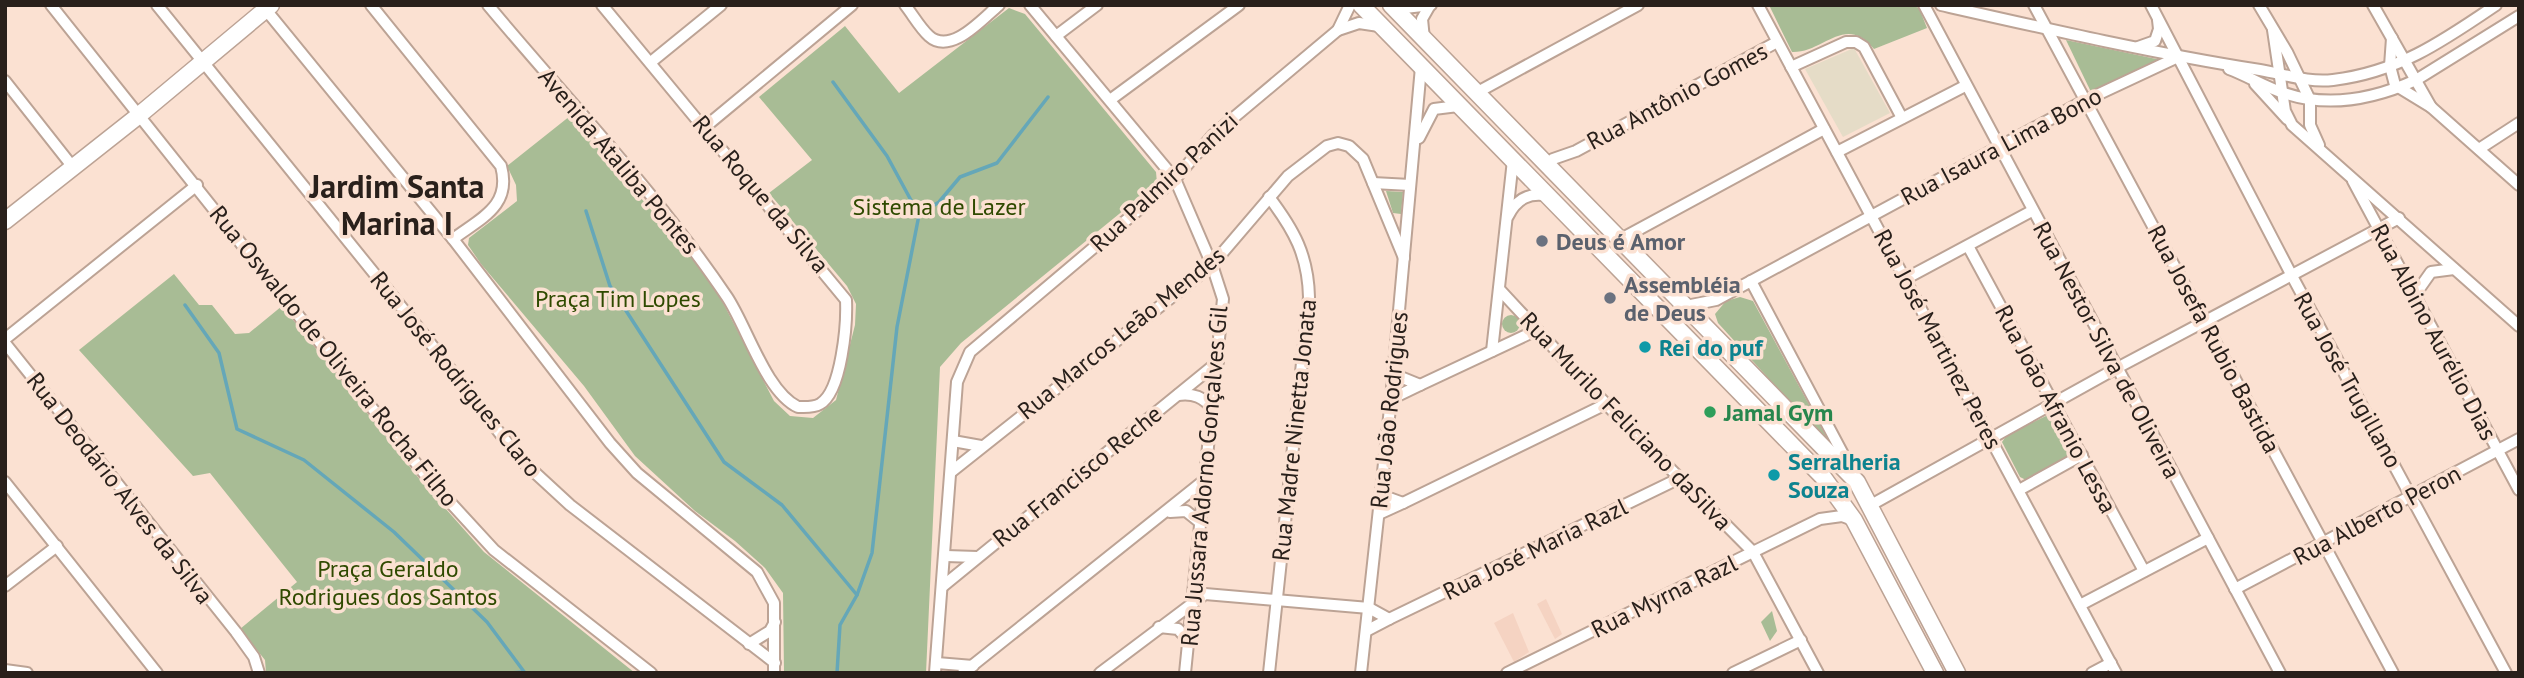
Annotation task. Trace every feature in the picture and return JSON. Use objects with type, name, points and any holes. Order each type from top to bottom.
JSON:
[{"type":"main road","points":[[1361,5],[1705,354],[1835,491],[1854,520],[1935,673]]},
{"type":"main road","points":[[6,218],[138,116],[266,7]]},
{"type":"main road","points":[[1393,7],[1857,482],[1957,673]]},
{"type":"main road","points":[[1383,28],[1402,39],[1456,92],[1464,96],[1476,93]]},
{"type":"main road","points":[[1545,191],[1548,165]]},
{"type":"main road","points":[[1702,322],[1696,333],[1705,354]]},
{"type":"street","name":"Rua Oswaldo de Oliveira Rocha Filho","points":[[51,5],[427,477],[494,550],[651,673]]},
{"type":"street","name":"Rua José Rodrigues Claro","points":[[157,5],[424,335],[519,458],[570,505],[750,643],[775,668]]},
{"type":"street","points":[[371,5],[501,166],[506,184],[498,204],[453,239]]},
{"type":"street","name":"Avenida Ataliba Pontes","points":[[488,5],[695,251],[741,319],[780,394],[798,407],[820,404]]},
{"type":"street","name":"Rua Roque da Silva","points":[[602,5],[846,300],[847,318],[836,378],[829,395],[820,404]]},
{"type":"street","points":[[651,62],[721,5]]},
{"type":"street","points":[[705,127],[852,5]]},
{"type":"street","points":[[905,5],[930,38],[942,43],[957,39],[999,5]]},
{"type":"street","name":"Rua Jussara Adorno Gonçalves Gil","points":[[1030,5],[1175,179],[1212,265],[1223,299],[1185,673]]},
{"type":"street","points":[[1056,36],[1097,5]]},
{"type":"street","points":[[1110,100],[1239,5]]},
{"type":"street","name":"Rua Palmiro Panizi","points":[[953,441],[957,382],[970,352],[1175,179],[1213,135],[1338,30],[1350,5]]},
{"type":"street","points":[[1393,7],[1402,11],[1431,5]]},
{"type":"street","points":[[1424,40],[1422,19],[1431,5]]},
{"type":"street","points":[[1476,93],[1638,5]]},
{"type":"street","name":"Rua José Martinez Peres","points":[[1758,5],[2113,668]]},
{"type":"street","name":"Rua Nestor Silva de Oliveira","points":[[1924,5],[2280,673]]},
{"type":"street","name":"Rua Josefa Rubio Bastida","points":[[2034,5],[2084,101],[2206,320],[2393,673]]},
{"type":"street","name":"Rua José Trugillano","points":[[2151,5],[2292,276],[2505,673]]},
{"type":"street","points":[[2259,5],[2301,79],[2310,100],[2310,125],[2320,147]]},
{"type":"street","points":[[2373,5],[2431,107]]},
{"type":"street","points":[[1935,26],[1937,14],[1945,6],[2217,65],[2260,70],[2301,79],[2331,80],[2390,66],[2424,53],[2489,7]]},
{"type":"street","points":[[266,7],[453,239],[610,443],[637,473],[757,572],[774,604],[775,668]]},
{"type":"street","points":[[2217,65],[2282,93],[2310,100],[2349,100],[2398,88],[2416,80],[2519,16]]},
{"type":"street","points":[[2136,48],[2155,41],[2159,29],[2157,17]]},
{"type":"street","points":[[1338,30],[1359,23],[1383,28]]},
{"type":"street","points":[[2273,30],[2285,111],[2292,125]]},
{"type":"street","points":[[2392,38],[2404,49],[2424,53]]},
{"type":"street","points":[[2392,38],[2390,66],[2398,88],[2431,107],[2519,185]]},
{"type":"street","name":"Rua Antônio Gomes","points":[[1548,165],[1564,154],[1777,42]]},
{"type":"street","points":[[1791,67],[1846,42],[1856,42],[1864,47],[1902,118]]},
{"type":"street","points":[[2260,70],[2278,56]]},
{"type":"street","name":"Rua Isaura Lima Bono","points":[[1686,306],[1716,300],[2084,101],[2178,57]]},
{"type":"street","points":[[2192,85],[2193,72],[2203,62]]},
{"type":"street","name":"Rua João Rodrigues","points":[[1361,673],[1391,399],[1421,67]]},
{"type":"street","points":[[2431,107],[2426,86],[2432,72]]},
{"type":"street","points":[[2251,80],[2292,125],[2519,326]]},
{"type":"street","points":[[5,81],[72,166]]},
{"type":"street","points":[[1837,152],[1965,86]]},
{"type":"street","name":"Rua João Rodrigues","points":[[1415,147],[1434,109],[1458,106]]},
{"type":"street","points":[[2479,149],[2519,124]]},
{"type":"street","points":[[1621,239],[1824,129]]},
{"type":"street","name":"Rua Marcos Leão Mendes","points":[[951,472],[1212,265],[1269,197],[1305,161],[1327,146],[1338,143],[1356,150],[1373,183],[1404,258]]},
{"type":"street","name":"Rua Antônio Gomes","points":[[1563,181],[1563,163],[1576,150]]},
{"type":"street","name":"Rua Antônio Gomes","points":[[1537,153],[1564,154]]},
{"type":"street","points":[[1492,351],[1513,160]]},
{"type":"street","name":"Rua Albino Aurélio Dias","points":[[2349,174],[2519,490]]},
{"type":"street","points":[[1373,183],[1410,185]]},
{"type":"street","points":[[5,341],[197,185]]},
{"type":"street","points":[[1506,221],[1521,199],[1545,191]]},
{"type":"street","name":"Rua Madre Ninetta Jonata","points":[[1269,197],[1300,244],[1306,260],[1309,297],[1269,673]]},
{"type":"street","points":[[2377,199],[2380,211],[2379,229]]},
{"type":"street","points":[[1905,279],[2032,211]]},
{"type":"street","points":[[1869,506],[2117,368],[2399,218]]},
{"type":"street","name":"Rua João Afranio Lessa","points":[[1968,246],[2144,571]]},
{"type":"street","points":[[2417,300],[2419,289],[2431,272],[2454,269]]},
{"type":"street","points":[[1751,281],[1857,482]]},
{"type":"street","name":"Rua Murilo Feliciano daSilva","points":[[1499,289],[1606,404],[1753,552],[1818,673]]},
{"type":"street","name":"Rua Isaura Lima Bono","points":[[1702,322],[1716,300]]},
{"type":"street","points":[[1391,399],[1537,330]]},
{"type":"street","name":"Rua Deodário Alves da Silva","points":[[5,341],[236,632],[254,657],[259,673]]},
{"type":"street","name":"Rua Francisco Reche","points":[[943,586],[1218,362]]},
{"type":"street","points":[[1393,374],[1420,386]]},
{"type":"street","name":"Rua Francisco Reche","points":[[1178,395],[1191,394],[1206,400],[1213,409]]},
{"type":"street","points":[[1379,514],[1606,404]]},
{"type":"street","name":"Rua Alberto Peron","points":[[2235,589],[2325,544],[2519,439]]},
{"type":"street","points":[[973,666],[936,668],[953,441],[981,446]]},
{"type":"street","points":[[2019,490],[2082,455]]},
{"type":"street","name":"Rua José Maria Razl","points":[[1366,631],[1680,478]]},
{"type":"street","points":[[963,673],[1206,480]]},
{"type":"street","points":[[5,482],[157,673]]},
{"type":"street","points":[[1820,519],[1835,491]]},
{"type":"street","points":[[1381,495],[1403,503]]},
{"type":"street","points":[[1164,514],[1175,510],[1186,511],[1201,523]]},
{"type":"street","name":"Rua Myrna Razl","points":[[1507,673],[1820,519],[1842,516],[1854,520]]},
{"type":"street","points":[[2080,605],[2208,538]]},
{"type":"street","points":[[5,586],[57,546]]},
{"type":"street","name":"Rua Francisco Reche","points":[[946,556],[977,557]]},
{"type":"street","points":[[1100,673],[1194,599],[1205,594],[1369,608],[1390,619]]},
{"type":"street","points":[[750,643],[760,639],[775,622]]},
{"type":"street","points":[[1159,627],[1178,629],[1189,641]]},
{"type":"street","points":[[1733,673],[1801,640]]},
{"type":"street","points":[[2091,673],[2113,668]]},
{"type":"street","points":[[10,671],[27,673]]},
{"type":"shaded area","points":[[1854,48],[1890,113],[1843,137],[1805,69]]},
{"type":"shaded area","points":[[1546,599],[1562,634],[1555,639],[1537,604]]},
{"type":"shaded area","points":[[1513,613],[1529,652],[1514,662],[1494,623]]},
{"type":"green space","points":[[1769,5],[1911,5],[1919,8],[1927,28],[1874,49],[1853,34],[1844,34],[1804,51],[1792,52]]},
{"type":"green space","name":"Sistema de Lazer","points":[[1009,8],[1025,14],[1156,172],[1157,183],[961,343],[940,367],[926,673],[784,673],[783,593],[765,568],[695,511],[635,456],[584,386],[481,264],[468,245],[469,238],[517,201],[516,185],[507,166],[570,116],[690,255],[720,297],[774,401],[790,416],[813,418],[836,400],[855,325],[856,304],[847,286],[769,193],[812,160],[759,97],[845,26],[899,93]]},
{"type":"green space","points":[[2066,40],[2161,60],[2091,92]]},
{"type":"green space","points":[[1386,191],[1403,192],[1401,214],[1393,213]]},
{"type":"green space","name":"Praça Geraldo Rodrigues dos Santos","points":[[174,274],[199,305],[212,305],[235,334],[249,333],[282,306],[421,481],[484,552],[635,673],[266,673],[265,660],[240,629],[297,582],[210,473],[193,476],[79,350]]},
{"type":"green space","points":[[1740,297],[1753,301],[1833,449],[1718,323],[1715,314],[1726,301]]},
{"type":"green space","points":[[1511,315],[1517,318],[1520,324],[1517,330],[1511,333],[1505,330],[1502,324],[1505,318]]},
{"type":"green space","points":[[2048,415],[2056,418],[2071,446],[2069,455],[2026,480],[2020,477],[2002,442],[2007,435]]},
{"type":"green space","points":[[1772,611],[1777,631],[1770,641],[1761,622]]},
{"type":"waterway","points":[[833,82],[887,156],[919,215],[897,327],[872,553],[857,595],[840,625],[837,673]]},
{"type":"waterway","points":[[919,215],[939,202],[960,177],[997,163],[1048,97]]},
{"type":"waterway","points":[[586,211],[610,286],[724,462],[782,505],[857,595]]},
{"type":"waterway","points":[[185,305],[219,353],[237,429],[304,460],[394,532],[487,622],[525,673]]},
{"type":"waterway","points":[[510,673],[524,672]]},
{"type":"place","name":"Deus é Amor","points":[[1542,241]]},
{"type":"place","name":"Assembléia de Deus","points":[[1610,298]]},
{"type":"place","name":"Rei do puf","points":[[1645,347]]},
{"type":"place","name":"Jamal Gym","points":[[1710,412]]},
{"type":"place","name":"Serralheria Souza","points":[[1774,475]]},
{"type":"district","name":"Jardim Santa Marina I","points":[[397,204]]},
{"type":"park label","name":"Praça Tim Lopes","points":[[618,298]]}]
